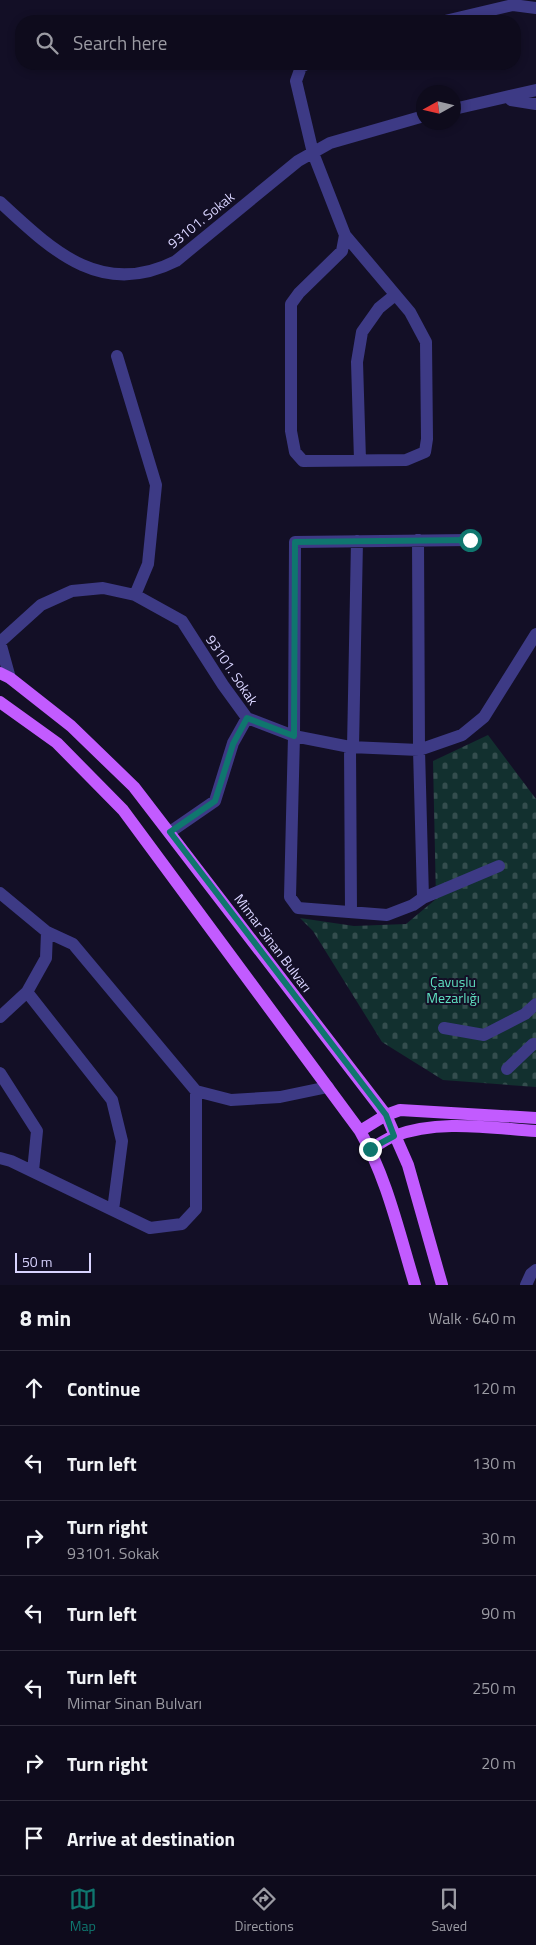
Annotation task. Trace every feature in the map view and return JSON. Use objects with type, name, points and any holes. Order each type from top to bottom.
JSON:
[{"type":"main road","name":"Mimar Sinan Bulvarı","points":[[5,675],[71,726],[134,787],[386,1115],[408,1164],[442,1285]]},
{"type":"main road","points":[[0,702],[56,743],[124,810],[360,1130],[381,1175],[415,1285]]},
{"type":"main road","points":[[360,1130],[386,1115],[400,1110],[536,1118]]},
{"type":"main road","points":[[370,1149],[394,1136],[423,1129],[461,1125],[536,1131]]},
{"type":"street","points":[[470,15],[513,5],[536,8]]},
{"type":"street","points":[[300,70],[296,81],[312,153],[345,235],[410,312],[426,342],[425,452],[406,460],[303,461],[295,452],[291,431],[291,304],[299,293],[342,251],[345,235]]},
{"type":"street","points":[[461,108],[536,90]]},
{"type":"street","points":[[500,99],[536,104]]},
{"type":"street","name":"93101. Sokak","points":[[0,202],[38,237],[88,269],[106,273],[136,274],[162,268],[176,261],[263,188],[298,161],[312,153],[330,143],[416,118]]},
{"type":"street","points":[[360,460],[358,362],[362,332],[379,308],[395,295]]},
{"type":"street","points":[[117,356],[156,485],[148,564],[135,595]]},
{"type":"street","points":[[418,540],[423,898]]},
{"type":"street","points":[[470,540],[295,542],[294,736],[290,897],[298,908],[387,915],[499,866]]},
{"type":"street","points":[[350,912],[351,747],[357,541]]},
{"type":"street","name":"93101. Sokak","points":[[0,642],[41,605],[72,591],[103,588],[135,595],[182,621],[223,685],[247,718],[294,736],[351,747],[420,750],[462,734],[484,717],[536,636]]},
{"type":"street","points":[[0,642],[5,675]]},
{"type":"street","points":[[170,832],[215,801],[233,744],[247,718]]},
{"type":"street","points":[[0,893],[47,932],[73,944],[196,1091],[231,1100],[280,1096],[328,1087]]},
{"type":"street","points":[[0,1017],[26,992],[46,958],[47,932]]},
{"type":"street","points":[[26,992],[112,1100],[122,1142],[113,1210]]},
{"type":"street","points":[[444,1028],[484,1034],[525,1014],[536,1004]]},
{"type":"street","points":[[508,1069],[533,1044],[536,1044]]},
{"type":"street","points":[[0,1073],[37,1131],[33,1171]]},
{"type":"street","points":[[0,1158],[33,1171],[150,1228],[182,1224],[196,1209],[196,1091]]},
{"type":"street","points":[[526,1285],[531,1274],[536,1270]]},
{"type":"green space","name":"Çavuşlu Mezarlığı","points":[[488,735],[536,799],[536,1087],[443,1080],[382,1042],[313,931],[300,918],[354,926],[406,924],[436,899],[433,761]]},
{"type":"route","points":[[370,1149],[394,1136],[386,1115],[170,832],[215,801],[233,744],[247,718],[294,736],[295,542],[470,540]]}]
